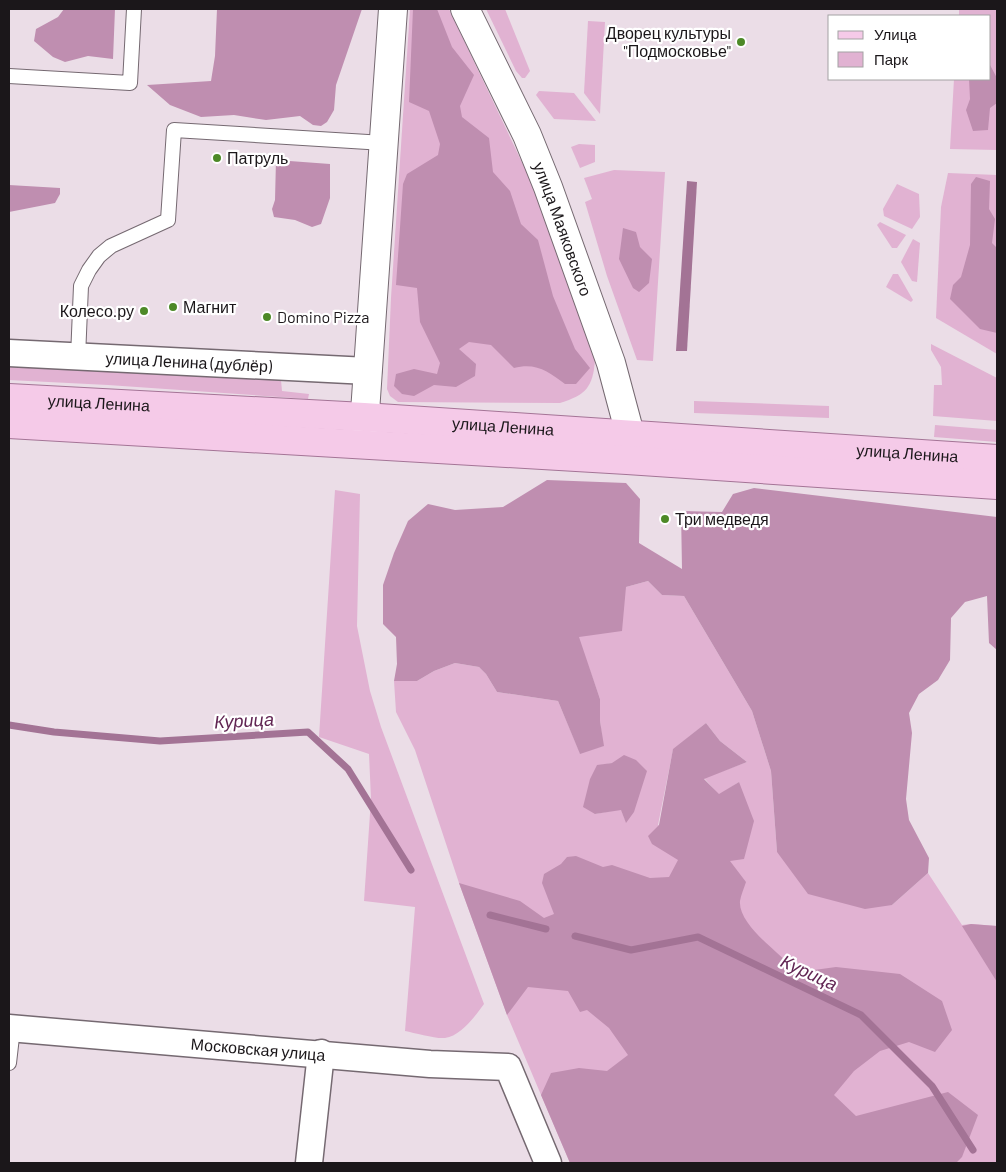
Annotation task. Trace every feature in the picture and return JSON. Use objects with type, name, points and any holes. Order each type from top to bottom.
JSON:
[{"type":"main road","name":"улица Ленина","points":[[9,398],[364,417],[628,447],[997,485]]},
{"type":"main road","name":"улица Ленина","points":[[9,424],[362,444],[628,447],[997,459]]},
{"type":"street","points":[[362,444],[393,9]]},
{"type":"street","name":"улица Маяковского","points":[[465,9],[527,135],[548,187],[611,363],[628,447]]},
{"type":"street","name":"улица Ленина (дублёр)","points":[[9,353],[368,372]]},
{"type":"street","name":"Московская улица","points":[[11,1028],[430,1064],[508,1067],[548,1163]]},
{"type":"street","points":[[309,1163],[321,1054]]},
{"type":"lane","points":[[9,76],[130,83],[134,9]]},
{"type":"lane","points":[[78,357],[81,286],[89,270],[99,256],[111,246],[168,220],[174,130],[384,143]]},
{"type":"lane","points":[[9,1063],[11,1028]]},
{"type":"green space","points":[[410,9],[449,9],[529,177],[595,360],[590,383],[582,393],[569,400],[560,403],[398,402],[390,396],[387,389],[391,298]]},
{"type":"green space","points":[[486,9],[505,9],[530,71],[525,78],[522,78],[516,71]]},
{"type":"green space","points":[[959,9],[997,9],[997,150],[950,149],[954,80],[991,80],[991,15],[959,15]]},
{"type":"green space","points":[[588,21],[605,22],[600,114],[584,93]]},
{"type":"green space","points":[[539,91],[574,93],[596,121],[554,119],[536,95]]},
{"type":"green space","points":[[579,144],[595,145],[595,162],[580,168],[571,147]]},
{"type":"green space","points":[[614,170],[665,172],[653,361],[637,360],[607,276],[585,202],[592,199],[584,178]]},
{"type":"green space","points":[[948,173],[997,175],[997,354],[936,318],[941,207]]},
{"type":"green space","points":[[897,184],[919,194],[920,217],[912,229],[884,216],[883,209]]},
{"type":"green space","points":[[880,222],[906,235],[897,248],[892,248],[877,225]]},
{"type":"green space","points":[[913,239],[920,243],[917,282],[912,281],[901,262]]},
{"type":"green space","points":[[893,274],[898,274],[913,300],[911,302],[886,287]]},
{"type":"green space","points":[[931,344],[997,378],[997,421],[933,416],[934,385],[942,385],[941,367],[931,350]]},
{"type":"green space","points":[[9,363],[281,380],[282,391],[309,394],[308,399],[9,380]]},
{"type":"green space","points":[[694,401],[829,406],[829,418],[694,413]]},
{"type":"green space","points":[[935,425],[997,430],[997,442],[934,437]]},
{"type":"green space","points":[[335,490],[360,494],[357,626],[370,691],[381,727],[484,1004],[462,1029],[445,1038],[405,1031],[415,907],[364,901],[371,799],[369,754],[319,737]]},
{"type":"green space","points":[[648,581],[662,595],[684,596],[752,711],[771,771],[777,852],[892,905],[928,873],[962,925],[997,926],[997,1163],[570,1163],[507,1015],[459,883],[415,750],[396,712],[394,681],[417,681],[434,671],[455,663],[479,667],[486,674],[497,692],[558,701],[580,753],[603,746],[600,699],[578,637],[626,587]],"holes":[[[706,723],[720,741],[747,762],[704,778],[719,795],[739,782],[729,861],[658,825],[673,750]],[[612,763],[626,822],[621,809],[595,814],[597,766]]]},
{"type":"shaded area","points":[[64,9],[115,9],[113,59],[88,56],[65,62],[53,57],[34,41],[36,29],[58,17]]},
{"type":"shaded area","points":[[217,9],[362,9],[336,85],[334,110],[327,122],[321,126],[313,125],[300,116],[266,120],[234,115],[201,117],[170,105],[147,85],[211,81],[215,56]]},
{"type":"shaded area","points":[[413,9],[437,9],[452,47],[474,75],[460,106],[462,117],[489,138],[493,172],[510,191],[521,224],[538,240],[553,296],[575,349],[590,368],[576,384],[565,384],[548,372],[536,367],[522,366],[514,368],[491,345],[469,342],[459,349],[476,364],[475,376],[456,387],[434,385],[414,396],[402,394],[394,386],[396,374],[414,369],[437,374],[440,363],[420,322],[417,288],[396,285],[403,184],[407,174],[438,155],[440,144],[429,111],[409,102]]},
{"type":"shaded area","points":[[991,67],[997,78],[997,103],[990,108],[988,130],[973,131],[966,110],[970,99],[969,80],[991,80]]},
{"type":"shaded area","points":[[276,160],[330,164],[330,198],[321,224],[312,227],[295,220],[274,217],[272,209],[275,200]]},
{"type":"shaded area","points":[[976,177],[990,181],[989,209],[995,219],[992,243],[997,248],[997,333],[980,329],[950,299],[953,285],[961,277],[970,245],[971,184]]},
{"type":"shaded area","points":[[687,181],[697,182],[687,351],[676,351]]},
{"type":"shaded area","points":[[9,185],[60,188],[60,194],[55,203],[9,212]]},
{"type":"shaded area","points":[[623,228],[636,232],[640,247],[652,259],[649,283],[639,292],[633,288],[619,259]]},
{"type":"shaded area","points":[[547,480],[626,483],[640,499],[639,543],[682,569],[681,511],[722,512],[733,494],[754,488],[997,517],[997,650],[989,643],[987,596],[965,602],[951,618],[950,660],[938,680],[919,694],[909,713],[912,733],[906,799],[909,820],[929,858],[928,873],[892,905],[865,909],[808,894],[777,852],[771,771],[752,711],[684,596],[662,595],[648,581],[626,587],[622,631],[579,637],[600,699],[600,721],[604,746],[580,754],[558,701],[497,692],[486,674],[479,667],[455,663],[434,671],[417,681],[394,681],[397,664],[396,637],[383,624],[383,585],[408,521],[428,504],[455,510],[503,507]]},
{"type":"shaded area","points":[[706,723],[720,741],[747,762],[704,779],[719,794],[739,782],[754,821],[744,859],[730,861],[746,882],[740,901],[741,909],[751,927],[788,963],[788,967],[807,971],[836,967],[900,974],[942,1001],[952,1030],[935,1052],[909,1042],[880,1051],[854,1071],[834,1095],[856,1116],[948,1092],[978,1115],[962,1157],[956,1163],[570,1163],[541,1095],[551,1073],[579,1068],[607,1071],[628,1055],[609,1028],[587,1010],[580,1012],[568,991],[528,987],[507,1015],[459,883],[520,901],[544,918],[554,914],[542,883],[544,874],[561,864],[567,857],[576,856],[603,867],[612,865],[650,878],[669,877],[678,860],[652,844],[648,836],[659,825],[673,749]]},
{"type":"shaded area","points":[[624,755],[636,760],[647,771],[634,812],[626,823],[621,810],[595,814],[583,807],[590,779],[597,765],[612,763]]},
{"type":"shaded area","points":[[971,924],[997,926],[997,982],[962,926]]},
{"type":"waterway","name":"Курица","points":[[9,725],[54,732],[160,741],[308,732],[348,769],[411,870]]},
{"type":"waterway","name":"Курица","points":[[490,915],[546,929]]},
{"type":"waterway","name":"Курица","points":[[575,936],[631,950],[698,937],[861,1015],[932,1086],[973,1150]]},
{"type":"place","name":"Дворец культуры \"Подмосковье\"","points":[[741,42]]},
{"type":"place","name":"Патруль","points":[[217,158]]},
{"type":"place","name":"Магнит","points":[[173,307]]},
{"type":"place","name":"Колесо.ру","points":[[144,311]]},
{"type":"place","name":"Domino Pizza","points":[[267,317]]},
{"type":"place","name":"Три медведя","points":[[665,519]]}]
